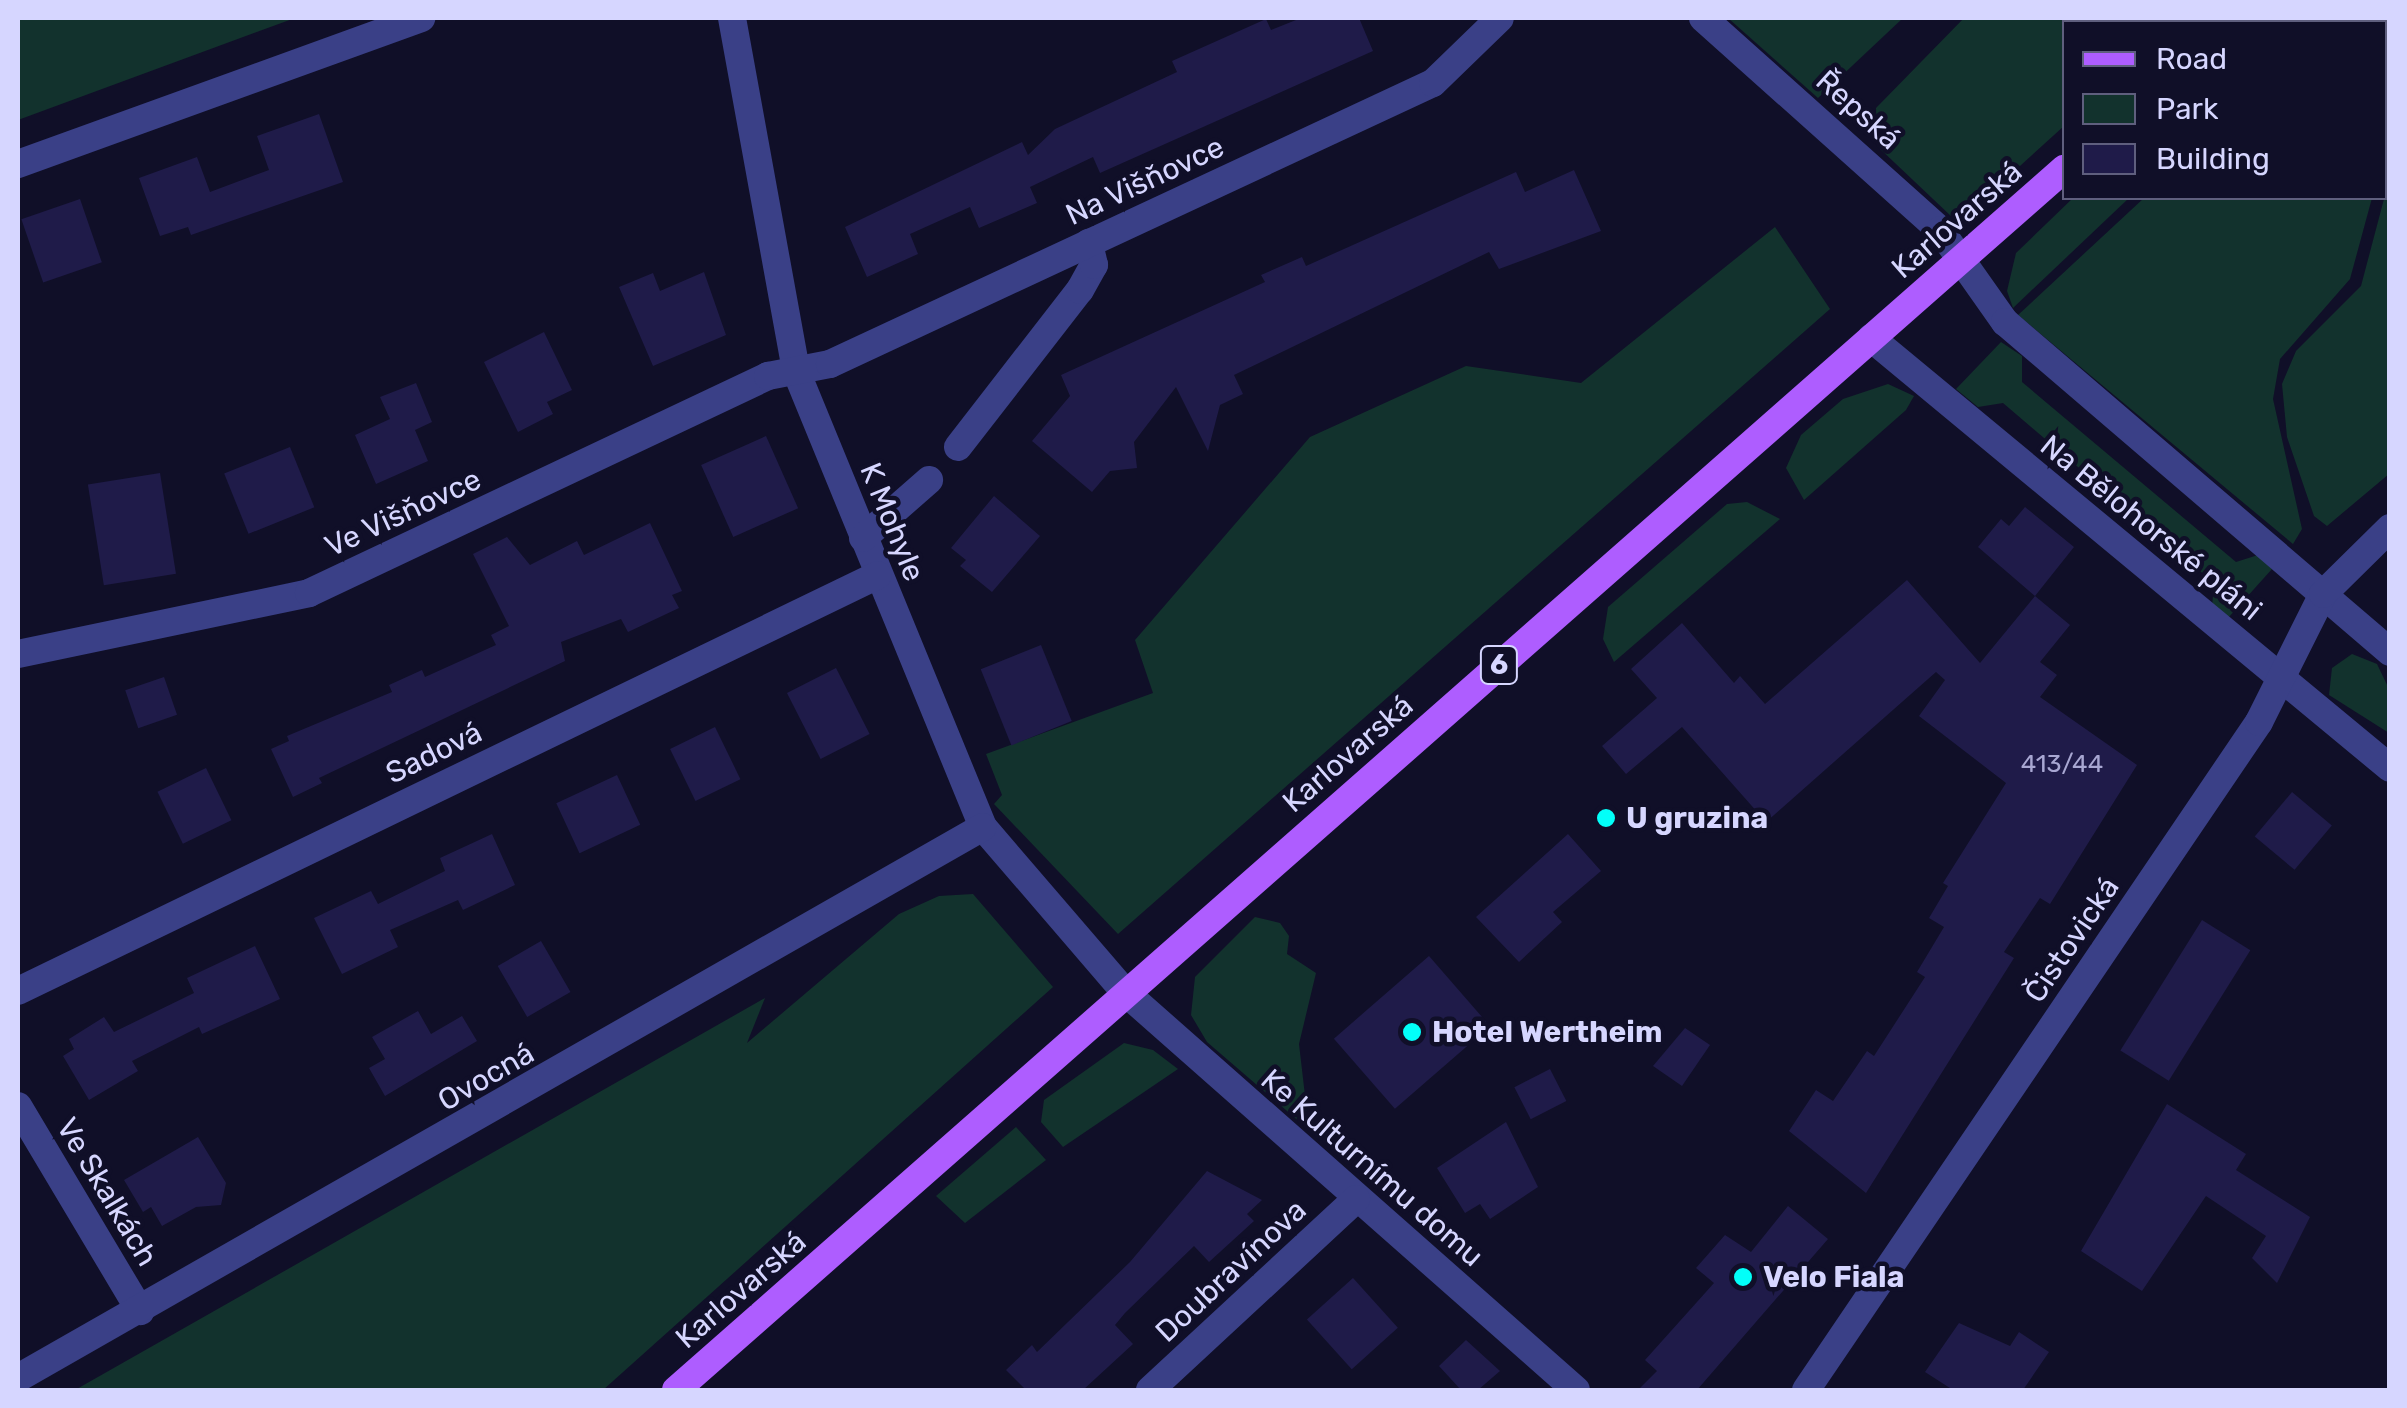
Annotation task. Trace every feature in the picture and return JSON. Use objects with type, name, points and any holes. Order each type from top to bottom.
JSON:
[{"type":"main road","name":"Karlovarská","points":[[676,1390],[2062,171]]},
{"type":"street","points":[[18,164],[421,18]]},
{"type":"street","name":"K Mohyle","points":[[732,18],[796,371],[863,538],[983,828],[1126,993]]},
{"type":"street","name":"Na Višňovce","points":[[796,371],[830,364],[1433,84],[1500,18]]},
{"type":"street","name":"Řepská","points":[[1703,18],[1829,125],[1963,258]]},
{"type":"street","points":[[958,447],[1080,290],[1094,265],[1089,243]]},
{"type":"street","name":"Na Bělohorské pláni","points":[[1963,258],[2005,322],[2390,652]]},
{"type":"street","name":"Na Bělohorské pláni","points":[[1872,338],[2390,768]]},
{"type":"street","name":"Ve Višňovce","points":[[18,654],[309,594],[768,376],[796,371]]},
{"type":"street","points":[[863,538],[929,480]]},
{"type":"street","name":"Čistovická","points":[[1806,1390],[2284,679],[2323,594],[2390,528]]},
{"type":"street","name":"Sadová","points":[[18,991],[878,575]]},
{"type":"street","name":"Ovocná","points":[[18,1378],[983,828]]},
{"type":"street","name":"Ke Kulturnímu domu","points":[[1126,993],[1576,1390]]},
{"type":"street","name":"Ve Skalkách","points":[[18,1106],[140,1311]]},
{"type":"street","name":"Doubravínova","points":[[1150,1390],[1356,1199]]},
{"type":"green space","points":[[18,18],[295,18],[18,120]]},
{"type":"green space","points":[[1728,18],[1903,18],[1818,98]]},
{"type":"green space","points":[[1964,18],[2186,18],[2062,20],[2062,128],[1965,216],[1952,217],[1877,146],[1876,108]]},
{"type":"green space","points":[[2389,180],[2389,474],[2327,526],[2314,516],[2287,437],[2282,384],[2296,351],[2361,286],[2384,200],[2387,200]]},
{"type":"green space","points":[[2071,200],[2127,200],[2013,308],[2007,291],[2016,253]]},
{"type":"green space","points":[[2142,200],[2371,200],[2350,279],[2280,359],[2273,399],[2302,529],[2293,544],[2018,315]]},
{"type":"green space","points":[[1775,227],[1830,309],[1118,934],[994,804],[1002,795],[986,754],[1153,693],[1135,640],[1310,437],[1466,366],[1581,383]]},
{"type":"green space","points":[[2001,342],[2022,356],[2022,382],[2236,562],[2258,555],[2272,569],[2228,618],[2212,607],[2214,583],[2003,403],[1978,407],[1956,389]]},
{"type":"green space","points":[[1888,384],[1914,396],[1906,410],[1804,500],[1786,468],[1801,435],[1843,399]]},
{"type":"green space","points":[[1747,502],[1780,519],[1614,662],[1603,639],[1608,607],[1727,504]]},
{"type":"green space","points":[[2352,654],[2377,664],[2389,689],[2389,733],[2329,695],[2332,668]]},
{"type":"green space","points":[[973,894],[1053,987],[603,1390],[75,1390],[765,998],[747,1043],[899,914],[939,896]]},
{"type":"green space","points":[[1255,917],[1280,923],[1289,936],[1287,954],[1316,973],[1299,1044],[1309,1130],[1207,1042],[1191,1015],[1195,977]]},
{"type":"green space","points":[[1124,1043],[1153,1050],[1178,1069],[1063,1147],[1041,1122],[1044,1100]]},
{"type":"green space","points":[[1016,1127],[1046,1160],[965,1223],[936,1196]]},
{"type":"building","points":[[1301,18],[1359,18],[1373,51],[1100,173],[1093,157],[1030,187],[1037,203],[979,228],[970,207],[910,234],[918,254],[867,277],[845,227],[1022,142],[1028,155],[1055,129],[1177,72],[1172,61],[1266,19],[1271,30]]},
{"type":"building","points":[[319,114],[343,182],[191,235],[188,227],[160,236],[139,178],[197,157],[210,192],[269,170],[257,136]]},
{"type":"building","points":[[1574,170],[1601,231],[1499,269],[1489,252],[1234,375],[1243,394],[1220,405],[1208,451],[1176,387],[1134,442],[1137,468],[1110,471],[1092,492],[1032,441],[1070,396],[1061,375],[1265,282],[1261,275],[1302,257],[1306,266],[1516,172],[1525,192]]},
{"type":"building","points":[[80,199],[102,262],[43,283],[21,219]]},
{"type":"building","points":[[704,272],[726,335],[653,366],[619,287],[653,273],[660,291]]},
{"type":"building","points":[[544,332],[572,390],[547,402],[553,414],[518,432],[484,362]]},
{"type":"building","points":[[416,383],[432,422],[415,430],[428,461],[376,484],[355,435],[390,419],[380,397]]},
{"type":"building","points":[[766,436],[798,508],[733,537],[701,465]]},
{"type":"building","points":[[290,447],[314,507],[249,534],[224,474]]},
{"type":"building","points":[[160,473],[176,574],[104,585],[88,484]]},
{"type":"building","points":[[994,496],[1040,536],[992,592],[960,566],[966,560],[951,548]]},
{"type":"building","points":[[2025,507],[2074,547],[2035,596],[1978,547],[2001,519],[2009,526]]},
{"type":"building","points":[[650,523],[682,591],[672,595],[679,608],[628,632],[621,619],[561,642],[565,661],[319,778],[322,783],[293,797],[271,749],[289,741],[287,736],[392,692],[389,685],[422,670],[425,677],[496,645],[491,635],[509,626],[473,554],[507,537],[530,565],[577,541],[584,555]]},
{"type":"building","points":[[1907,580],[1980,663],[2035,596],[2070,625],[2040,662],[2057,675],[2040,697],[2137,765],[2050,904],[2040,898],[2004,952],[2014,958],[1866,1193],[1789,1131],[1816,1090],[1833,1101],[1867,1051],[1874,1056],[1925,977],[1917,972],[1944,927],[1929,918],[1948,886],[1943,883],[2006,783],[1919,716],[1945,680],[1936,672],[1766,822],[1682,727],[1626,774],[1602,746],[1657,698],[1631,669],[1682,623],[1734,683],[1740,676],[1765,704]]},
{"type":"building","points":[[1041,645],[1072,721],[1011,745],[981,669]]},
{"type":"building","points":[[836,668],[870,734],[821,759],[787,693]]},
{"type":"building","points":[[164,677],[177,715],[138,728],[125,690]]},
{"type":"building","points":[[715,727],[740,779],[695,801],[670,749]]},
{"type":"building","points":[[206,768],[231,820],[183,844],[157,792]]},
{"type":"building","points":[[617,775],[640,825],[580,853],[556,803]]},
{"type":"building","points":[[2292,792],[2332,825],[2295,870],[2255,836]]},
{"type":"building","points":[[492,834],[515,885],[463,910],[458,900],[390,930],[398,947],[342,974],[314,918],[371,891],[378,904],[445,871],[440,858]]},
{"type":"building","points":[[1568,834],[1601,871],[1553,912],[1562,922],[1519,962],[1476,917]]},
{"type":"building","points":[[2202,920],[2250,950],[2169,1081],[2120,1051]]},
{"type":"building","points":[[541,941],[570,992],[527,1017],[498,966]]},
{"type":"building","points":[[255,946],[280,999],[202,1034],[199,1027],[132,1061],[138,1071],[89,1100],[63,1056],[74,1049],[69,1039],[104,1017],[114,1032],[194,993],[187,978]]},
{"type":"building","name":"Hotel Wertheim","points":[[1429,956],[1490,1026],[1395,1109],[1334,1039]]},
{"type":"building","points":[[418,1011],[431,1034],[462,1016],[477,1041],[385,1096],[369,1068],[385,1059],[372,1037]]},
{"type":"building","points":[[1685,1028],[1710,1045],[1682,1086],[1653,1066]]},
{"type":"building","points":[[1550,1069],[1566,1101],[1531,1119],[1514,1087]]},
{"type":"building","points":[[2167,1104],[2246,1154],[2236,1170],[2310,1217],[2277,1283],[2252,1258],[2266,1236],[2206,1196],[2142,1291],[2081,1251]]},
{"type":"building","points":[[1506,1122],[1538,1187],[1490,1219],[1480,1204],[1465,1213],[1437,1168]]},
{"type":"building","points":[[198,1137],[226,1183],[221,1205],[196,1207],[162,1226],[151,1207],[143,1212],[124,1180]]},
{"type":"building","points":[[1207,1171],[1262,1200],[1247,1214],[1254,1221],[1209,1262],[1194,1246],[1125,1313],[1115,1325],[1133,1344],[1083,1390],[1026,1390],[1006,1370],[1032,1345],[1037,1352],[1130,1262]]},
{"type":"building","points":[[1788,1206],[1828,1239],[1697,1390],[1638,1390],[1657,1371],[1645,1360],[1714,1283],[1696,1268],[1725,1235],[1751,1252]]},
{"type":"building","points":[[1353,1278],[1398,1328],[1352,1369],[1307,1319]]},
{"type":"building","points":[[1959,1323],[2010,1346],[2019,1332],[2049,1352],[2023,1390],[1953,1390],[1925,1372]]},
{"type":"building","points":[[1466,1340],[1500,1371],[1478,1390],[1461,1390],[1439,1366]]},
{"type":"place","name":"U gruzina","points":[[1606,818]]},
{"type":"place","name":"Hotel Wertheim","points":[[1412,1032]]},
{"type":"place","name":"Velo Fiala","points":[[1743,1277]]}]
